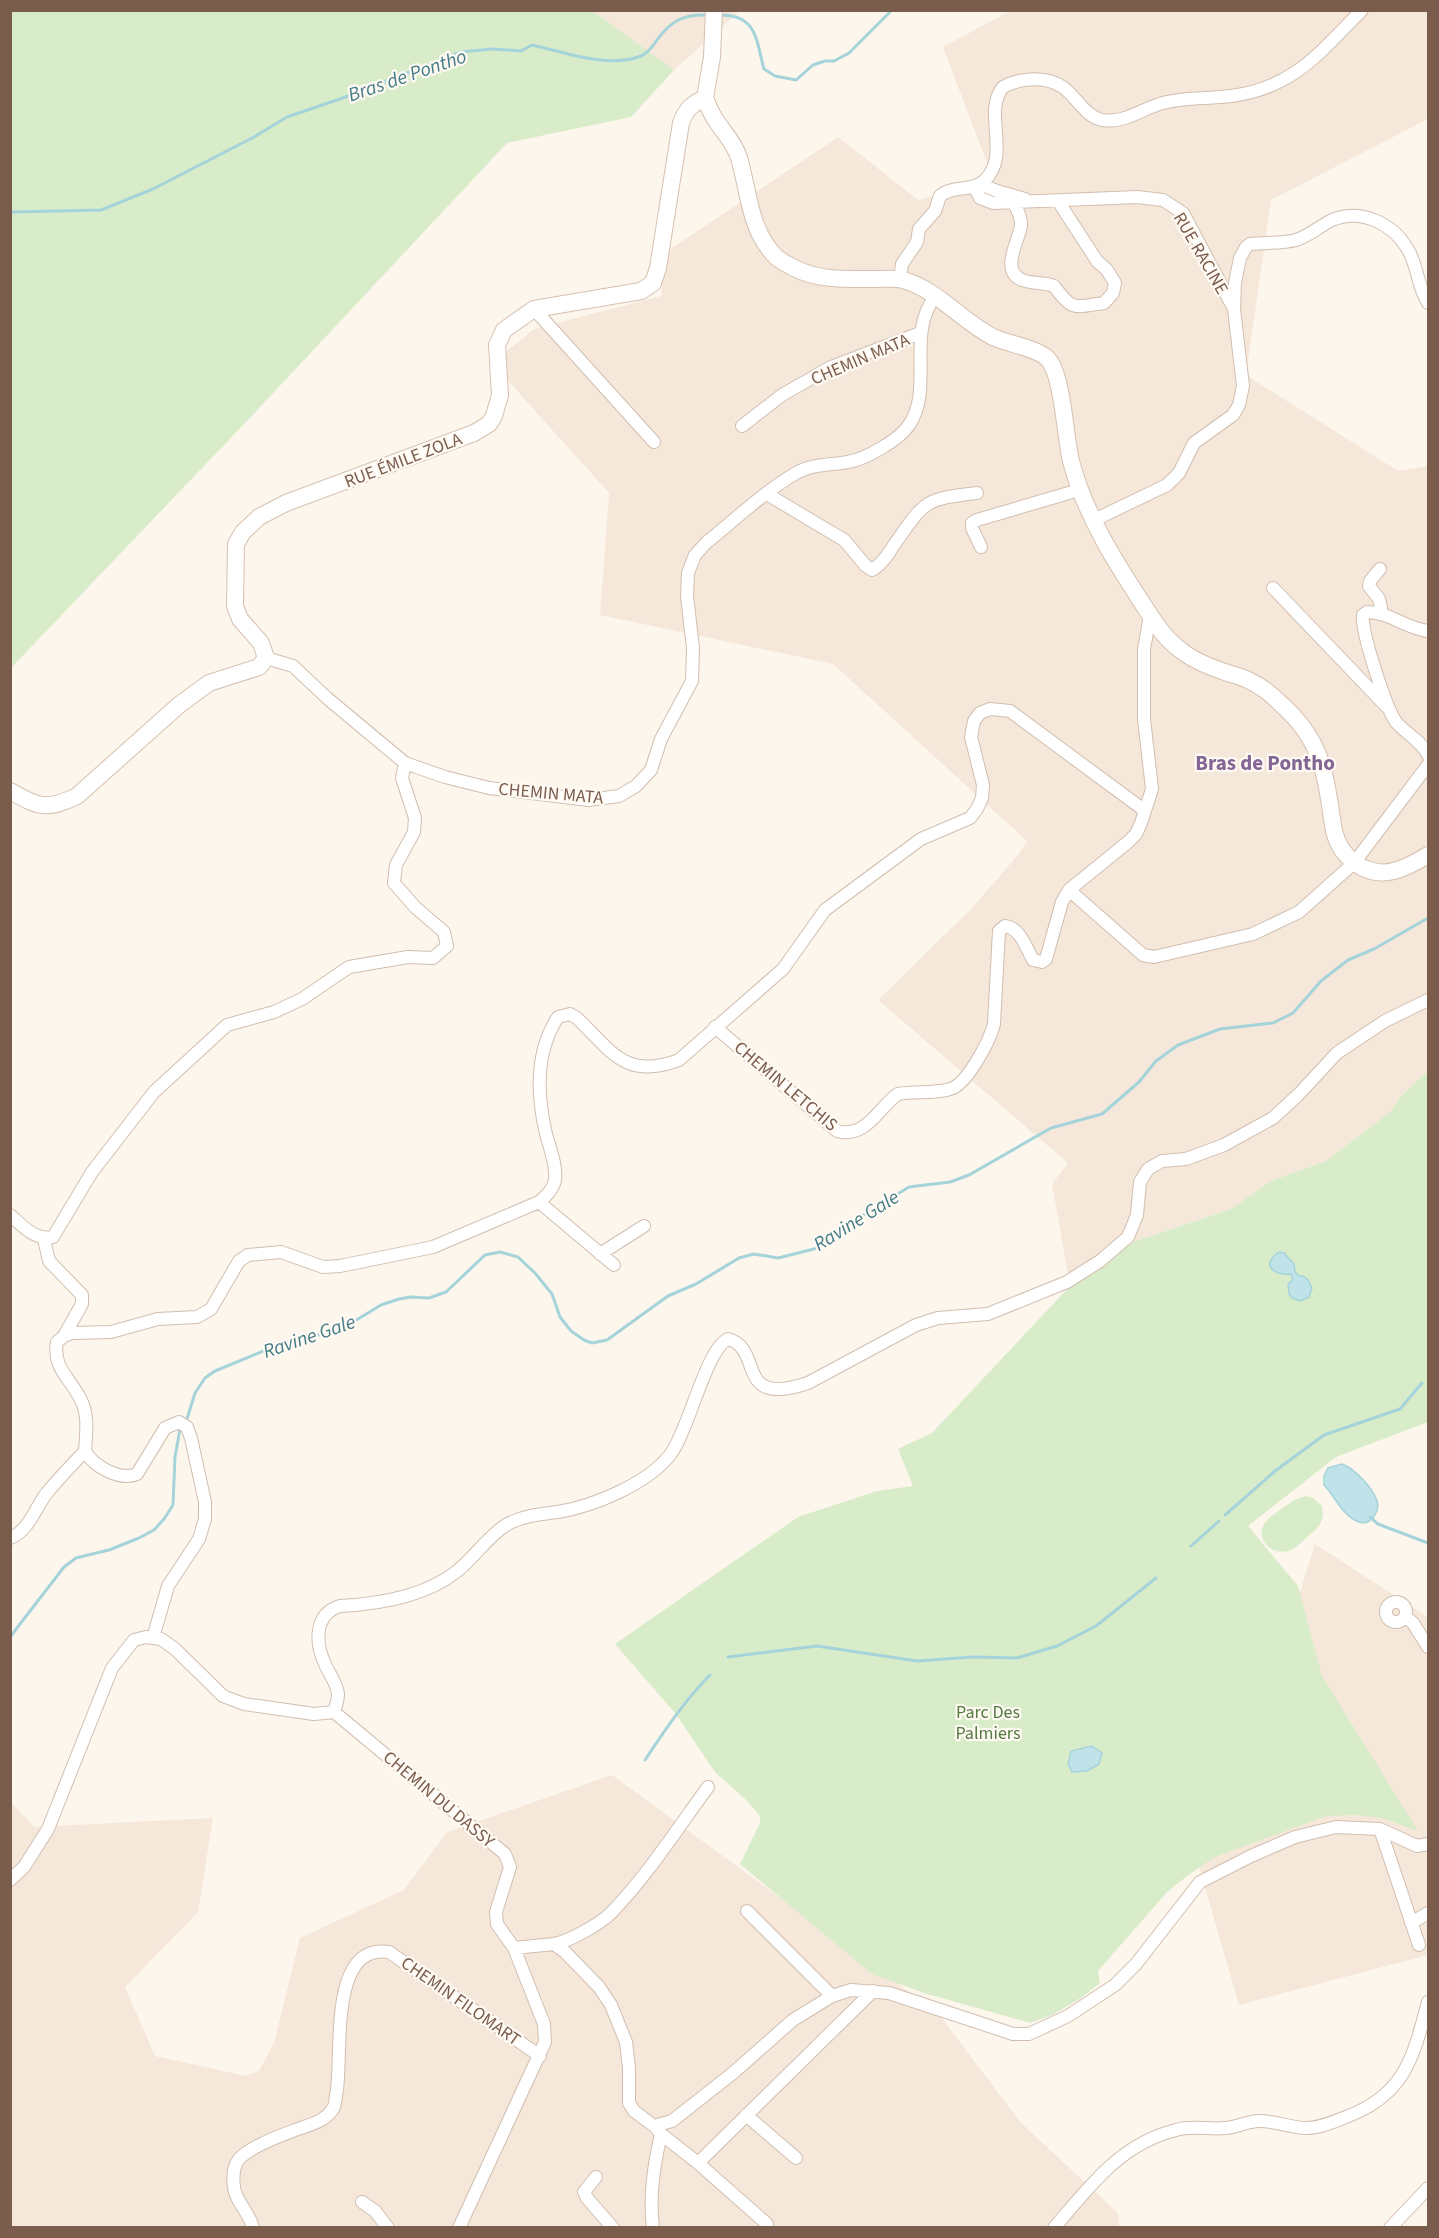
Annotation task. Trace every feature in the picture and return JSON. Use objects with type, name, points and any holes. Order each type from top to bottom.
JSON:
[{"type":"main road","points":[[714,18],[712,57],[705,98],[716,121],[729,137],[739,156],[754,218],[761,235],[777,258],[803,273],[822,278],[900,279],[913,283],[976,328],[1009,344],[1046,357],[1057,381],[1070,459],[1079,490],[1092,521],[1150,616],[1170,644],[1201,664],[1251,681],[1273,696],[1294,715],[1313,740],[1322,761],[1336,842],[1354,863],[1369,870],[1388,872],[1428,855]]},
{"type":"main road","name":"RUE ÉMILE ZOLA","points":[[266,658],[261,643],[240,619],[235,606],[236,544],[243,532],[259,517],[286,503],[474,433],[489,424],[494,417],[500,395],[497,345],[504,330],[534,309],[641,291],[653,283],[658,268],[681,123],[686,111],[693,104],[705,98]]},
{"type":"main road","points":[[10,791],[38,806],[58,805],[77,796],[179,705],[209,683],[259,667],[266,658]]},
{"type":"street","points":[[900,279],[903,264],[914,248],[919,229],[935,211],[940,196],[950,191],[979,185],[991,171],[996,158],[998,142],[996,100],[1003,87],[1011,82],[1023,79],[1049,81],[1065,88],[1088,113],[1101,120],[1123,118],[1163,103],[1233,96],[1272,86],[1290,78],[1305,67],[1362,10]]},
{"type":"street","name":"RUE RACINE","points":[[1032,201],[979,185],[977,192],[985,201],[1014,203],[1154,197],[1173,205],[1183,213],[1234,309]]},
{"type":"street","points":[[1014,203],[1021,220],[1021,228],[1011,256],[1013,270],[1019,279],[1054,286],[1066,303],[1073,306],[1104,303],[1113,293],[1115,283],[1107,270],[1097,261],[1058,201]]},
{"type":"street","points":[[1092,521],[1167,485],[1179,473],[1194,442],[1233,415],[1239,405],[1243,386],[1234,309],[1238,266],[1246,248],[1258,243],[1298,240],[1330,221],[1350,215],[1376,220],[1397,234],[1413,257],[1422,294],[1428,303]]},
{"type":"street","name":"CHEMIN MATA","points":[[266,658],[293,666],[327,698],[405,763],[444,777],[489,788],[588,800],[609,799],[629,791],[651,770],[661,739],[692,681],[693,648],[687,596],[688,573],[695,555],[707,542],[767,494],[800,471],[847,462],[869,455],[908,428],[914,418],[919,396],[920,333],[935,297]]},
{"type":"street","points":[[534,309],[654,442]]},
{"type":"street","name":"CHEMIN MATA","points":[[742,426],[782,395],[831,367],[920,333]]},
{"type":"street","points":[[981,547],[972,528],[972,523],[977,520],[1079,490]]},
{"type":"street","points":[[767,494],[844,540],[872,570],[886,558],[925,504],[946,496],[977,493]]},
{"type":"street","points":[[1380,569],[1370,581],[1369,586],[1379,599],[1382,613]]},
{"type":"street","points":[[1273,588],[1389,710]]},
{"type":"street","points":[[1428,631],[1405,626],[1382,613],[1364,613],[1363,626],[1389,710],[1396,722],[1425,748],[1428,755]]},
{"type":"street","points":[[1150,616],[1144,649],[1144,707],[1152,789],[1136,834],[1069,890],[1143,955],[1154,957],[1253,934],[1299,912],[1354,863],[1428,765]]},
{"type":"street","points":[[153,1638],[168,1586],[199,1539],[205,1519],[205,1502],[191,1438],[187,1427],[180,1422],[165,1428],[137,1474],[129,1477],[95,1464],[85,1451],[86,1420],[82,1401],[56,1360],[57,1341],[72,1333],[111,1332],[158,1319],[197,1317],[211,1309],[239,1261],[248,1255],[281,1252],[323,1267],[340,1266],[433,1247],[538,1202],[549,1194],[555,1183],[555,1171],[538,1086],[547,1040],[558,1017],[570,1014],[577,1018],[619,1059],[632,1066],[648,1068],[664,1066],[679,1060],[783,969],[825,910],[921,838],[970,818],[982,798],[983,785],[971,737],[974,721],[980,713],[990,709],[1010,711],[1144,810]]},
{"type":"street","points":[[10,1215],[35,1236],[44,1239],[53,1237],[92,1172],[154,1092],[227,1025],[274,1012],[302,999],[349,967],[408,957],[434,958],[447,946],[444,932],[415,907],[394,883],[396,866],[414,832],[415,818],[402,778],[405,763]]},
{"type":"street","name":"CHEMIN LETCHIS","points":[[715,1027],[837,1131],[843,1133],[857,1131],[864,1128],[898,1094],[942,1091],[953,1089],[961,1083],[991,1037],[994,1024],[999,931],[1005,926],[1012,928],[1018,933],[1033,960],[1042,962],[1048,954],[1062,902],[1069,890]]},
{"type":"street","points":[[10,1880],[24,1867],[48,1829],[112,1668],[134,1640],[146,1636],[160,1639],[175,1649],[223,1696],[244,1704],[314,1714],[334,1712],[338,1695],[333,1679],[323,1662],[319,1638],[323,1616],[330,1609],[389,1600],[419,1592],[456,1572],[507,1524],[540,1513],[592,1504],[620,1492],[647,1474],[669,1456],[684,1431],[713,1356],[721,1342],[728,1339],[735,1341],[741,1347],[755,1380],[764,1387],[778,1390],[793,1388],[808,1383],[916,1325],[938,1318],[988,1314],[1059,1286],[1100,1261],[1128,1237],[1137,1215],[1140,1182],[1148,1169],[1162,1161],[1186,1159],[1224,1145],[1273,1118],[1292,1102],[1337,1053],[1385,1021],[1428,1000]]},
{"type":"street","points":[[538,1202],[614,1265]]},
{"type":"street","points":[[600,1254],[644,1226]]},
{"type":"street","points":[[44,1239],[49,1261],[82,1294],[82,1304],[64,1336]]},
{"type":"street","points":[[10,1538],[23,1529],[45,1495],[85,1451]]},
{"type":"street","points":[[1405,1616],[1413,1623],[1428,1647]]},
{"type":"street","name":"CHEMIN DU DASSY","points":[[334,1712],[505,1854],[510,1867],[496,1912],[497,1924],[514,1948],[544,2024],[545,2042],[459,2228]]},
{"type":"street","points":[[514,1948],[563,1943],[609,1915],[708,1787]]},
{"type":"street","points":[[653,2228],[651,2202],[658,2130],[733,2073],[793,2020],[832,1996],[851,1990],[889,1994],[1013,2034],[1029,2034],[1068,2016],[1115,1985],[1136,1964],[1200,1882],[1251,1856],[1295,1837],[1336,1827],[1380,1829],[1417,1846],[1428,1844]]},
{"type":"street","points":[[1380,1829],[1419,1945]]},
{"type":"street","points":[[747,1911],[832,1996]]},
{"type":"street","points":[[1411,1923],[1428,1912]]},
{"type":"street","points":[[554,1944],[565,1952],[598,1987],[611,2005],[626,2042],[629,2103],[634,2111],[699,2163],[767,2224]]},
{"type":"street","name":"CHEMIN FILOMART","points":[[253,2228],[251,2219],[234,2190],[236,2164],[243,2155],[254,2148],[319,2122],[333,2108],[339,2080],[338,2045],[341,2013],[353,1967],[361,1958],[377,1950],[389,1952],[540,2056]]},
{"type":"street","points":[[699,2163],[873,1991]]},
{"type":"street","points":[[1054,2228],[1110,2164],[1128,2150],[1152,2138],[1176,2129],[1225,2128],[1255,2121],[1294,2127],[1321,2126],[1375,2104],[1395,2086],[1404,2073],[1416,2046],[1428,2002]]},
{"type":"street","points":[[746,2115],[796,2158]]},
{"type":"street","points":[[596,2177],[584,2192],[586,2198],[613,2228]]},
{"type":"street","points":[[1390,2228],[1428,2188]]},
{"type":"street","points":[[362,2202],[375,2211],[388,2228]]},
{"type":"shaded area","points":[[593,11],[740,11],[674,70]]},
{"type":"shaded area","points":[[1010,11],[1428,11],[1428,119],[1271,200],[1246,375],[1398,471],[1428,466],[1428,1071],[1402,1095],[1390,1112],[1326,1161],[1271,1181],[1231,1209],[1130,1243],[1070,1286],[1052,1184],[1068,1163],[878,1000],[972,908],[1018,855],[1027,841],[833,664],[600,615],[609,493],[492,363],[534,329],[661,296],[666,252],[838,137],[918,200],[979,185],[987,163],[943,47]]},
{"type":"shaded area","points":[[1315,1544],[1428,1617],[1428,1955],[1239,2005],[1197,1860],[1270,1688]]},
{"type":"shaded area","points":[[612,1775],[938,2013],[1020,2122],[1118,2213],[1119,2227],[11,2227],[10,1801],[34,1827],[213,1818],[198,1912],[125,1987],[155,2056],[246,2076],[259,2071],[274,2043],[300,1938],[404,1890],[447,1832]]},
{"type":"green space","points":[[11,10],[593,11],[674,70],[631,117],[507,143],[245,423],[11,668]]},
{"type":"green space","name":"Parc Des Palmiers","points":[[1428,1071],[1428,1422],[1336,1457],[1248,1526],[1298,1586],[1322,1676],[1418,1831],[1382,1818],[1355,1815],[1326,1816],[1215,1857],[1167,1892],[1098,1971],[1100,1983],[1081,1998],[1052,2015],[1030,2023],[924,1993],[872,1974],[740,1864],[760,1823],[760,1816],[715,1772],[675,1713],[615,1644],[798,1517],[877,1491],[913,1486],[898,1449],[932,1433],[1070,1286],[1130,1243],[1231,1209],[1271,1181],[1326,1161],[1390,1112],[1402,1095]]},
{"type":"green space","points":[[1306,1496],[1313,1498],[1322,1506],[1323,1516],[1318,1527],[1291,1550],[1283,1552],[1269,1547],[1261,1534],[1265,1522],[1290,1503]]},
{"type":"water","points":[[1279,1252],[1284,1253],[1294,1264],[1295,1272],[1299,1276],[1308,1280],[1312,1288],[1309,1297],[1301,1301],[1292,1298],[1288,1284],[1293,1280],[1291,1274],[1279,1273],[1272,1269],[1270,1261]]},
{"type":"water","points":[[1342,1464],[1358,1474],[1375,1496],[1377,1509],[1374,1517],[1367,1522],[1359,1522],[1348,1516],[1324,1485],[1324,1476],[1328,1468]]},
{"type":"water","points":[[1092,1746],[1102,1753],[1099,1764],[1087,1771],[1072,1772],[1068,1764],[1071,1751]]},
{"type":"waterway","name":"Bras de Pontho","points":[[720,15],[732,16],[749,25],[757,40],[764,69],[775,76],[796,80],[813,65],[834,61],[849,53],[892,10]]},
{"type":"waterway","name":"Bras de Pontho","points":[[10,215],[13,212],[101,210],[153,189],[254,137],[287,117],[461,52],[492,49],[521,51],[532,45],[586,58],[628,60],[646,53],[662,33],[678,20],[684,17],[707,15]]},
{"type":"waterway","name":"Ravine Gale","points":[[187,1419],[195,1393],[205,1378],[215,1371],[283,1343],[340,1330],[381,1305],[411,1297],[429,1298],[446,1292],[485,1255],[500,1252],[518,1257],[535,1273],[552,1294],[560,1317],[571,1331],[592,1343],[607,1340],[668,1296],[696,1284],[739,1258],[754,1254],[778,1258],[814,1249],[825,1244],[842,1228],[909,1187],[950,1182],[969,1175],[1051,1128],[1102,1114],[1139,1082],[1156,1061],[1178,1045],[1220,1029],[1273,1023],[1293,1013],[1321,981],[1348,960],[1374,949],[1428,918]]},
{"type":"waterway","points":[[1225,1515],[1275,1471],[1324,1435],[1400,1409],[1422,1383]]},
{"type":"waterway","name":"Ravine Gale","points":[[10,1637],[64,1567],[76,1558],[109,1550],[139,1538],[154,1530],[164,1519],[173,1505],[175,1457],[180,1429]]},
{"type":"waterway","points":[[1370,1517],[1378,1524],[1428,1543]]},
{"type":"waterway","points":[[1191,1546],[1219,1521]]},
{"type":"waterway","points":[[728,1657],[817,1646],[917,1661],[974,1657],[1017,1658],[1057,1646],[1096,1626],[1156,1578]]},
{"type":"waterway","points":[[645,1760],[684,1705],[710,1675]]},
{"type":"district","name":"Bras de Pontho","points":[[1265,763]]}]
